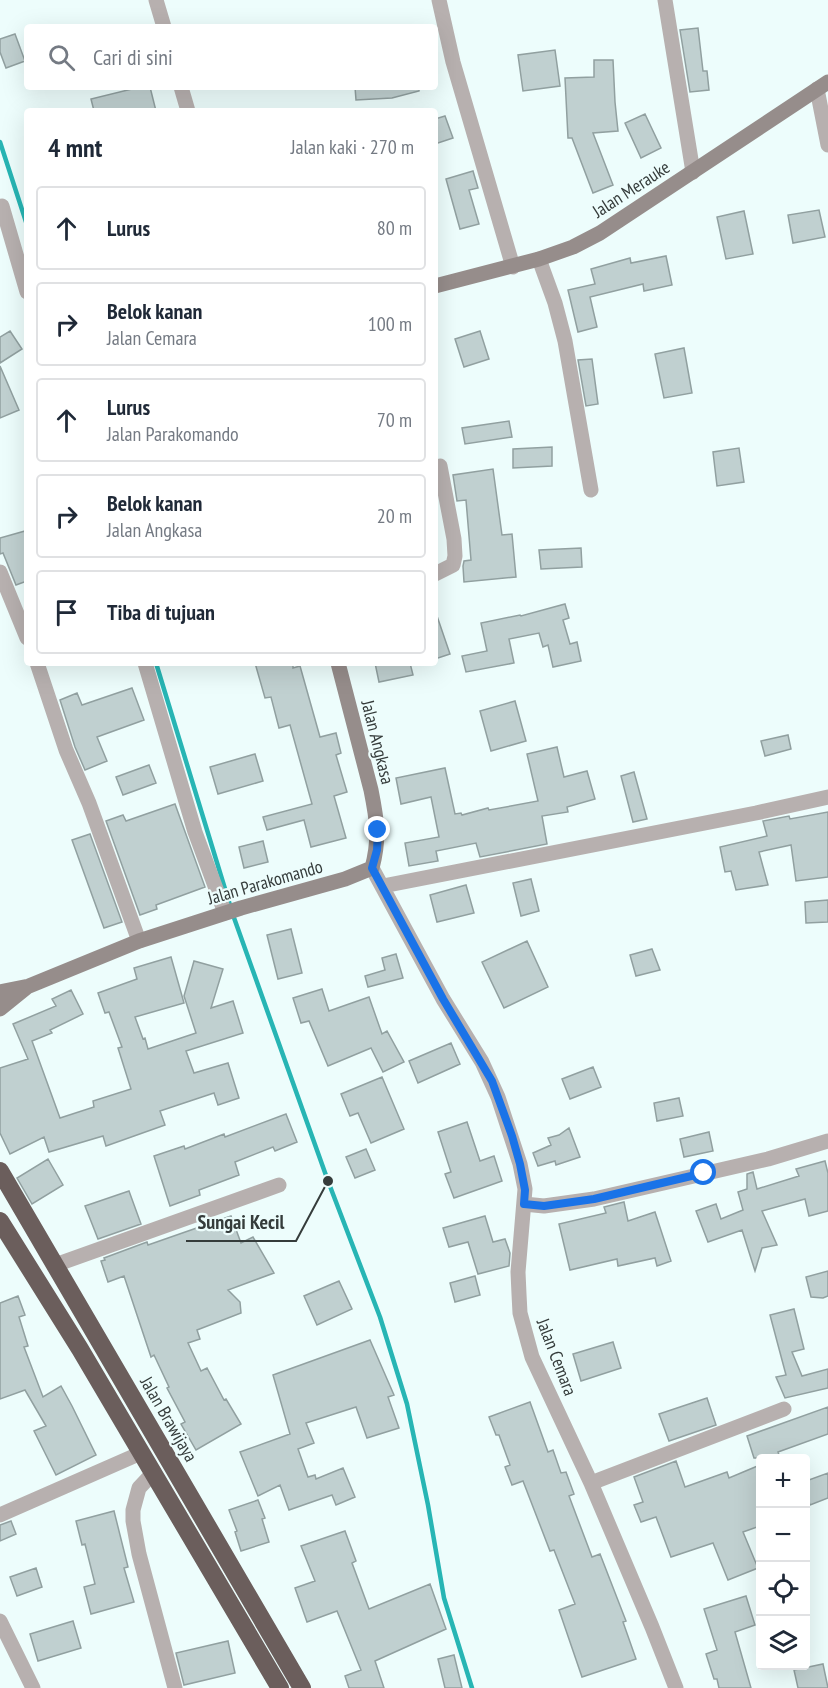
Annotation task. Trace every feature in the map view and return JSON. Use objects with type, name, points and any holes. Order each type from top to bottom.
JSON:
[{"type":"highway","name":"Jalan Brawijaya","points":[[0,1171],[302,1688]]},
{"type":"highway","points":[[0,1221],[154,1472],[278,1684],[292,1671]]},
{"type":"street","points":[[156,0],[163,24]]},
{"type":"street","points":[[440,0],[453,62],[513,267]]},
{"type":"street","points":[[665,0],[693,172]]},
{"type":"street","points":[[823,85],[828,146]]},
{"type":"street","name":"Jalan Merauke","points":[[438,285],[539,259],[573,247],[600,233],[823,85]]},
{"type":"street","points":[[182,90],[187,108]]},
{"type":"street","points":[[2,206],[24,282]]},
{"type":"street","points":[[539,259],[555,303],[565,341],[591,490]]},
{"type":"street","points":[[438,572],[453,565],[455,556],[454,539],[440,466]]},
{"type":"street","points":[[0,572],[24,631]]},
{"type":"street","points":[[38,666],[66,750],[89,803],[140,941]]},
{"type":"street","points":[[146,666],[195,832],[232,911]]},
{"type":"street","name":"Jalan Angkasa","points":[[339,666],[371,790],[378,830],[377,850],[372,868]]},
{"type":"street","points":[[372,868],[383,886],[828,797]]},
{"type":"street","name":"Jalan Parakomando","points":[[0,992],[29,986],[140,941],[232,911],[345,879],[372,868]]},
{"type":"street","name":"Jalan Cemara","points":[[383,886],[443,999],[482,1062],[498,1096],[520,1164],[525,1190],[518,1272],[520,1313],[532,1357],[591,1483],[676,1688]]},
{"type":"street","name":"Jalan Parakomando","points":[[0,1009],[29,986]]},
{"type":"street","points":[[524,1204],[544,1206],[594,1199],[768,1159],[828,1141]]},
{"type":"street","points":[[55,1265],[279,1185]]},
{"type":"street","points":[[591,1483],[784,1409]]},
{"type":"street","points":[[0,1515],[141,1453]]},
{"type":"street","points":[[154,1472],[139,1488],[133,1510],[133,1521],[139,1554],[175,1688]]},
{"type":"street","points":[[0,1621],[33,1688]]},
{"type":"building","points":[[698,28],[703,71],[707,71],[709,90],[690,92],[680,30]]},
{"type":"building","points":[[15,34],[24,61],[6,68],[0,52],[0,39]]},
{"type":"building","points":[[555,50],[560,86],[523,91],[518,55]]},
{"type":"building","points":[[594,60],[613,60],[618,131],[593,133],[613,185],[593,193],[572,138],[568,138],[565,78],[594,77]]},
{"type":"building","points":[[128,90],[151,90],[155,108],[93,108],[91,99]]},
{"type":"building","points":[[355,90],[419,90],[392,98],[356,100]]},
{"type":"building","points":[[645,114],[661,148],[641,158],[625,123]]},
{"type":"building","points":[[445,116],[453,138],[438,143],[438,118]]},
{"type":"building","points":[[473,171],[478,188],[469,190],[479,224],[460,229],[446,179]]},
{"type":"building","points":[[819,210],[825,237],[793,243],[788,215]]},
{"type":"building","points":[[744,211],[753,254],[726,259],[717,217]]},
{"type":"building","points":[[666,256],[672,285],[644,291],[643,284],[590,297],[597,327],[578,332],[568,290],[595,284],[591,269],[630,258],[631,263]]},
{"type":"building","points":[[10,331],[22,349],[0,363],[0,337]]},
{"type":"building","points":[[480,331],[489,359],[464,367],[455,339]]},
{"type":"building","points":[[684,348],[692,393],[664,398],[655,354]]},
{"type":"building","points":[[592,359],[598,404],[586,406],[578,360]]},
{"type":"building","points":[[0,366],[19,410],[0,418]]},
{"type":"building","points":[[509,421],[512,437],[465,444],[462,428]]},
{"type":"building","points":[[552,447],[552,466],[513,468],[513,449]]},
{"type":"building","points":[[739,448],[744,482],[717,486],[713,452]]},
{"type":"building","points":[[493,469],[502,535],[512,534],[516,577],[464,582],[464,561],[471,560],[466,500],[457,501],[453,475]]},
{"type":"building","points":[[24,531],[24,582],[16,585],[3,553],[0,554],[0,538]]},
{"type":"building","points":[[581,548],[582,567],[541,569],[539,550]]},
{"type":"building","points":[[565,604],[569,618],[563,620],[570,644],[577,642],[581,661],[553,667],[548,645],[543,647],[539,633],[509,639],[514,663],[466,672],[462,656],[487,651],[481,623],[521,616]]},
{"type":"building","points":[[438,619],[450,654],[438,658]]},
{"type":"building","points":[[256,666],[293,666],[293,668],[300,666],[320,737],[336,733],[341,753],[336,755],[347,792],[334,796],[346,838],[311,847],[304,820],[267,830],[263,817],[312,804],[290,725],[279,728],[271,697],[265,698]]},
{"type":"building","points":[[376,666],[411,666],[413,675],[379,682]]},
{"type":"building","points":[[132,688],[144,720],[97,737],[107,761],[85,770],[60,700],[77,693],[82,705]]},
{"type":"building","points":[[515,701],[526,741],[491,751],[480,711]]},
{"type":"building","points":[[788,735],[791,749],[765,756],[761,741]]},
{"type":"building","points":[[557,747],[564,777],[587,771],[595,799],[567,807],[568,812],[542,816],[547,844],[480,857],[476,843],[436,851],[438,861],[409,866],[405,843],[439,837],[431,797],[401,804],[396,778],[445,768],[455,814],[461,813],[462,815],[488,808],[489,810],[538,801],[527,754]]},
{"type":"building","points":[[255,754],[263,781],[218,794],[210,767]]},
{"type":"building","points":[[149,765],[156,783],[123,795],[116,777]]},
{"type":"building","points":[[634,772],[647,819],[633,822],[621,776]]},
{"type":"building","points":[[175,804],[205,887],[156,905],[157,909],[140,915],[106,821],[123,815],[126,821]]},
{"type":"building","points":[[828,812],[828,877],[796,881],[791,845],[759,852],[768,885],[736,890],[731,871],[725,872],[720,847],[767,836],[763,821]]},
{"type":"building","points":[[90,834],[122,922],[104,928],[72,840]]},
{"type":"building","points":[[263,841],[268,862],[244,868],[239,847]]},
{"type":"building","points":[[531,879],[539,911],[521,916],[513,883]]},
{"type":"building","points":[[466,885],[474,913],[437,922],[430,895]]},
{"type":"building","points":[[828,900],[828,922],[806,923],[805,902]]},
{"type":"building","points":[[291,929],[302,973],[278,979],[267,935]]},
{"type":"building","points":[[527,941],[548,987],[504,1008],[482,962]]},
{"type":"building","points":[[652,949],[660,970],[636,976],[630,955]]},
{"type":"building","points":[[396,954],[403,978],[368,987],[365,976],[385,970],[382,958]]},
{"type":"building","points":[[171,957],[184,1003],[135,1017],[143,1039],[145,1038],[148,1049],[196,1033],[184,996],[194,961],[223,969],[211,1008],[233,1001],[243,1033],[186,1051],[194,1073],[228,1063],[239,1098],[218,1105],[214,1093],[160,1111],[165,1125],[106,1146],[103,1136],[49,1152],[44,1137],[10,1154],[0,1133],[0,1068],[28,1059],[13,1024],[56,1006],[52,999],[71,990],[83,1014],[50,1030],[52,1033],[32,1041],[60,1118],[94,1107],[93,1101],[131,1089],[118,1048],[122,1047],[109,1012],[105,1013],[98,993],[137,979],[134,968]]},
{"type":"building","points":[[322,989],[329,1011],[369,997],[382,1034],[387,1031],[404,1062],[383,1072],[371,1048],[328,1066],[309,1021],[301,1023],[293,998]]},
{"type":"building","points":[[451,1043],[460,1064],[418,1083],[409,1061]]},
{"type":"building","points":[[593,1067],[601,1087],[570,1099],[562,1079]]},
{"type":"building","points":[[382,1077],[404,1129],[371,1143],[358,1113],[350,1116],[341,1094]]},
{"type":"building","points":[[679,1098],[683,1116],[657,1121],[654,1103]]},
{"type":"building","points":[[286,1114],[297,1142],[275,1151],[273,1147],[235,1162],[239,1175],[199,1190],[200,1195],[170,1206],[154,1156],[184,1146],[185,1149],[224,1134],[225,1137]]},
{"type":"building","points":[[467,1122],[480,1161],[494,1156],[502,1181],[454,1198],[445,1174],[451,1172],[438,1132]]},
{"type":"building","points":[[569,1128],[580,1157],[556,1165],[555,1161],[538,1166],[533,1153],[551,1145],[548,1138],[559,1135]]},
{"type":"building","points":[[709,1132],[713,1151],[684,1157],[680,1139]]},
{"type":"building","points":[[366,1149],[375,1170],[355,1178],[346,1157]]},
{"type":"building","points":[[48,1159],[63,1185],[32,1204],[17,1178]]},
{"type":"building","points":[[825,1161],[828,1173],[828,1211],[809,1216],[805,1199],[762,1211],[777,1245],[762,1248],[755,1271],[742,1230],[708,1242],[696,1211],[716,1204],[721,1219],[743,1210],[738,1192],[747,1189],[747,1174],[753,1172],[757,1189],[799,1176],[796,1169]]},
{"type":"building","points":[[129,1191],[141,1224],[98,1239],[85,1206]]},
{"type":"building","points":[[624,1202],[628,1221],[655,1212],[671,1261],[657,1266],[655,1258],[618,1266],[617,1259],[570,1270],[559,1224],[606,1213],[604,1207]]},
{"type":"building","points":[[231,1216],[241,1243],[253,1237],[274,1273],[228,1290],[240,1302],[241,1313],[197,1330],[200,1339],[188,1343],[201,1371],[207,1368],[224,1400],[226,1399],[241,1424],[196,1450],[181,1424],[185,1422],[167,1388],[169,1387],[154,1355],[151,1357],[124,1276],[108,1282],[101,1261],[147,1242],[148,1245]]},
{"type":"building","points":[[485,1216],[493,1242],[505,1239],[510,1253],[509,1266],[478,1274],[468,1242],[449,1247],[443,1228]]},
{"type":"building","points":[[828,1271],[828,1296],[811,1297],[806,1277]]},
{"type":"building","points":[[475,1276],[480,1295],[455,1302],[450,1283]]},
{"type":"building","points":[[339,1281],[352,1309],[317,1325],[304,1296]]},
{"type":"building","points":[[18,1296],[25,1315],[19,1317],[28,1346],[24,1347],[43,1397],[61,1386],[96,1455],[56,1475],[34,1431],[46,1426],[25,1390],[0,1399],[0,1303]]},
{"type":"building","points":[[794,1309],[804,1349],[792,1352],[802,1376],[828,1369],[828,1388],[785,1398],[776,1377],[786,1375],[770,1315]]},
{"type":"building","points":[[370,1340],[394,1395],[388,1397],[399,1428],[367,1438],[356,1407],[306,1423],[314,1443],[298,1449],[308,1477],[315,1475],[316,1479],[343,1468],[355,1497],[336,1505],[332,1495],[289,1510],[280,1485],[258,1496],[240,1452],[290,1434],[273,1375]]},
{"type":"building","points":[[613,1342],[621,1368],[581,1381],[573,1354]]},
{"type":"building","points":[[707,1398],[716,1425],[669,1441],[659,1414]]},
{"type":"building","points":[[530,1402],[548,1452],[553,1450],[561,1473],[566,1472],[574,1494],[569,1496],[592,1557],[600,1554],[626,1621],[623,1622],[636,1659],[582,1677],[559,1610],[575,1604],[554,1550],[550,1551],[523,1481],[512,1485],[505,1467],[510,1465],[499,1435],[496,1435],[489,1417]]},
{"type":"building","points":[[828,1407],[828,1434],[778,1452],[779,1454],[756,1454],[754,1458],[747,1436]]},
{"type":"building","points":[[676,1461],[685,1487],[727,1472],[729,1478],[756,1467],[756,1527],[743,1532],[756,1563],[756,1569],[728,1580],[713,1543],[671,1557],[656,1517],[641,1522],[634,1505],[643,1502],[634,1477]]},
{"type":"building","points":[[828,1473],[828,1498],[810,1505],[810,1480]]},
{"type":"building","points":[[258,1500],[265,1518],[262,1519],[269,1542],[241,1551],[229,1510]]},
{"type":"building","points":[[114,1511],[128,1567],[124,1568],[134,1602],[91,1614],[84,1587],[95,1584],[85,1544],[82,1545],[76,1521]]},
{"type":"building","points":[[11,1521],[16,1534],[0,1541],[0,1525]]},
{"type":"building","points":[[345,1531],[356,1561],[352,1563],[369,1609],[430,1584],[446,1629],[375,1661],[384,1688],[349,1688],[345,1676],[361,1670],[337,1611],[307,1622],[295,1588],[315,1581],[301,1546]]},
{"type":"building","points":[[36,1568],[42,1587],[17,1596],[10,1577]]},
{"type":"building","points":[[746,1596],[755,1625],[735,1632],[751,1688],[719,1688],[706,1654],[717,1650],[704,1609]]},
{"type":"building","points":[[73,1621],[81,1648],[38,1661],[30,1634]]},
{"type":"building","points":[[228,1641],[235,1673],[184,1685],[176,1653]]},
{"type":"building","points":[[454,1655],[462,1688],[445,1688],[438,1659]]},
{"type":"building","points":[[823,1664],[828,1688],[798,1688],[794,1670],[810,1670],[810,1667]]},
{"type":"waterway","points":[[0,142],[24,216]]},
{"type":"waterway","points":[[157,666],[233,915],[328,1181],[380,1317],[407,1404],[444,1598],[472,1688]]},
{"type":"place","name":"Sungai Kecil","points":[[328,1181]]},
{"type":"route","points":[[378,830],[377,850],[372,868],[443,999],[492,1081],[520,1164],[525,1190],[524,1204],[544,1206],[594,1199],[704,1173]]}]
